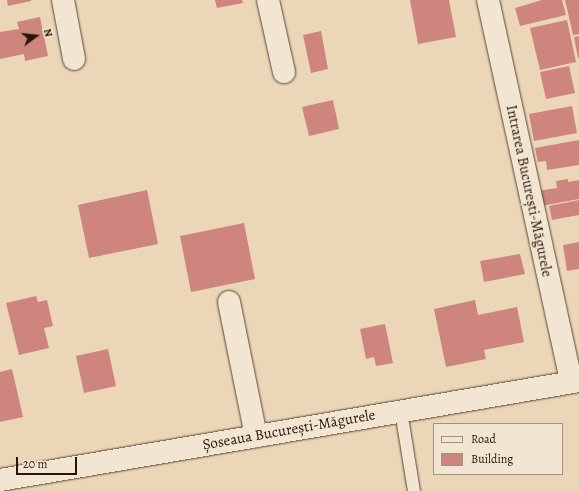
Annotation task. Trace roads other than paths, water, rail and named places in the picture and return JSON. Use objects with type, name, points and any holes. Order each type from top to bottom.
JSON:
[{"type":"street","points":[[63,0],[74,59]]},
{"type":"street","points":[[268,0],[284,72]]},
{"type":"street","name":"Intrarea București-Măgurele","points":[[488,0],[575,381]]},
{"type":"street","points":[[229,302],[256,436]]},
{"type":"street","name":"Șoseaua București-Măgurele","points":[[0,480],[575,381]]},
{"type":"lane","points":[[401,411],[414,491]]}]
